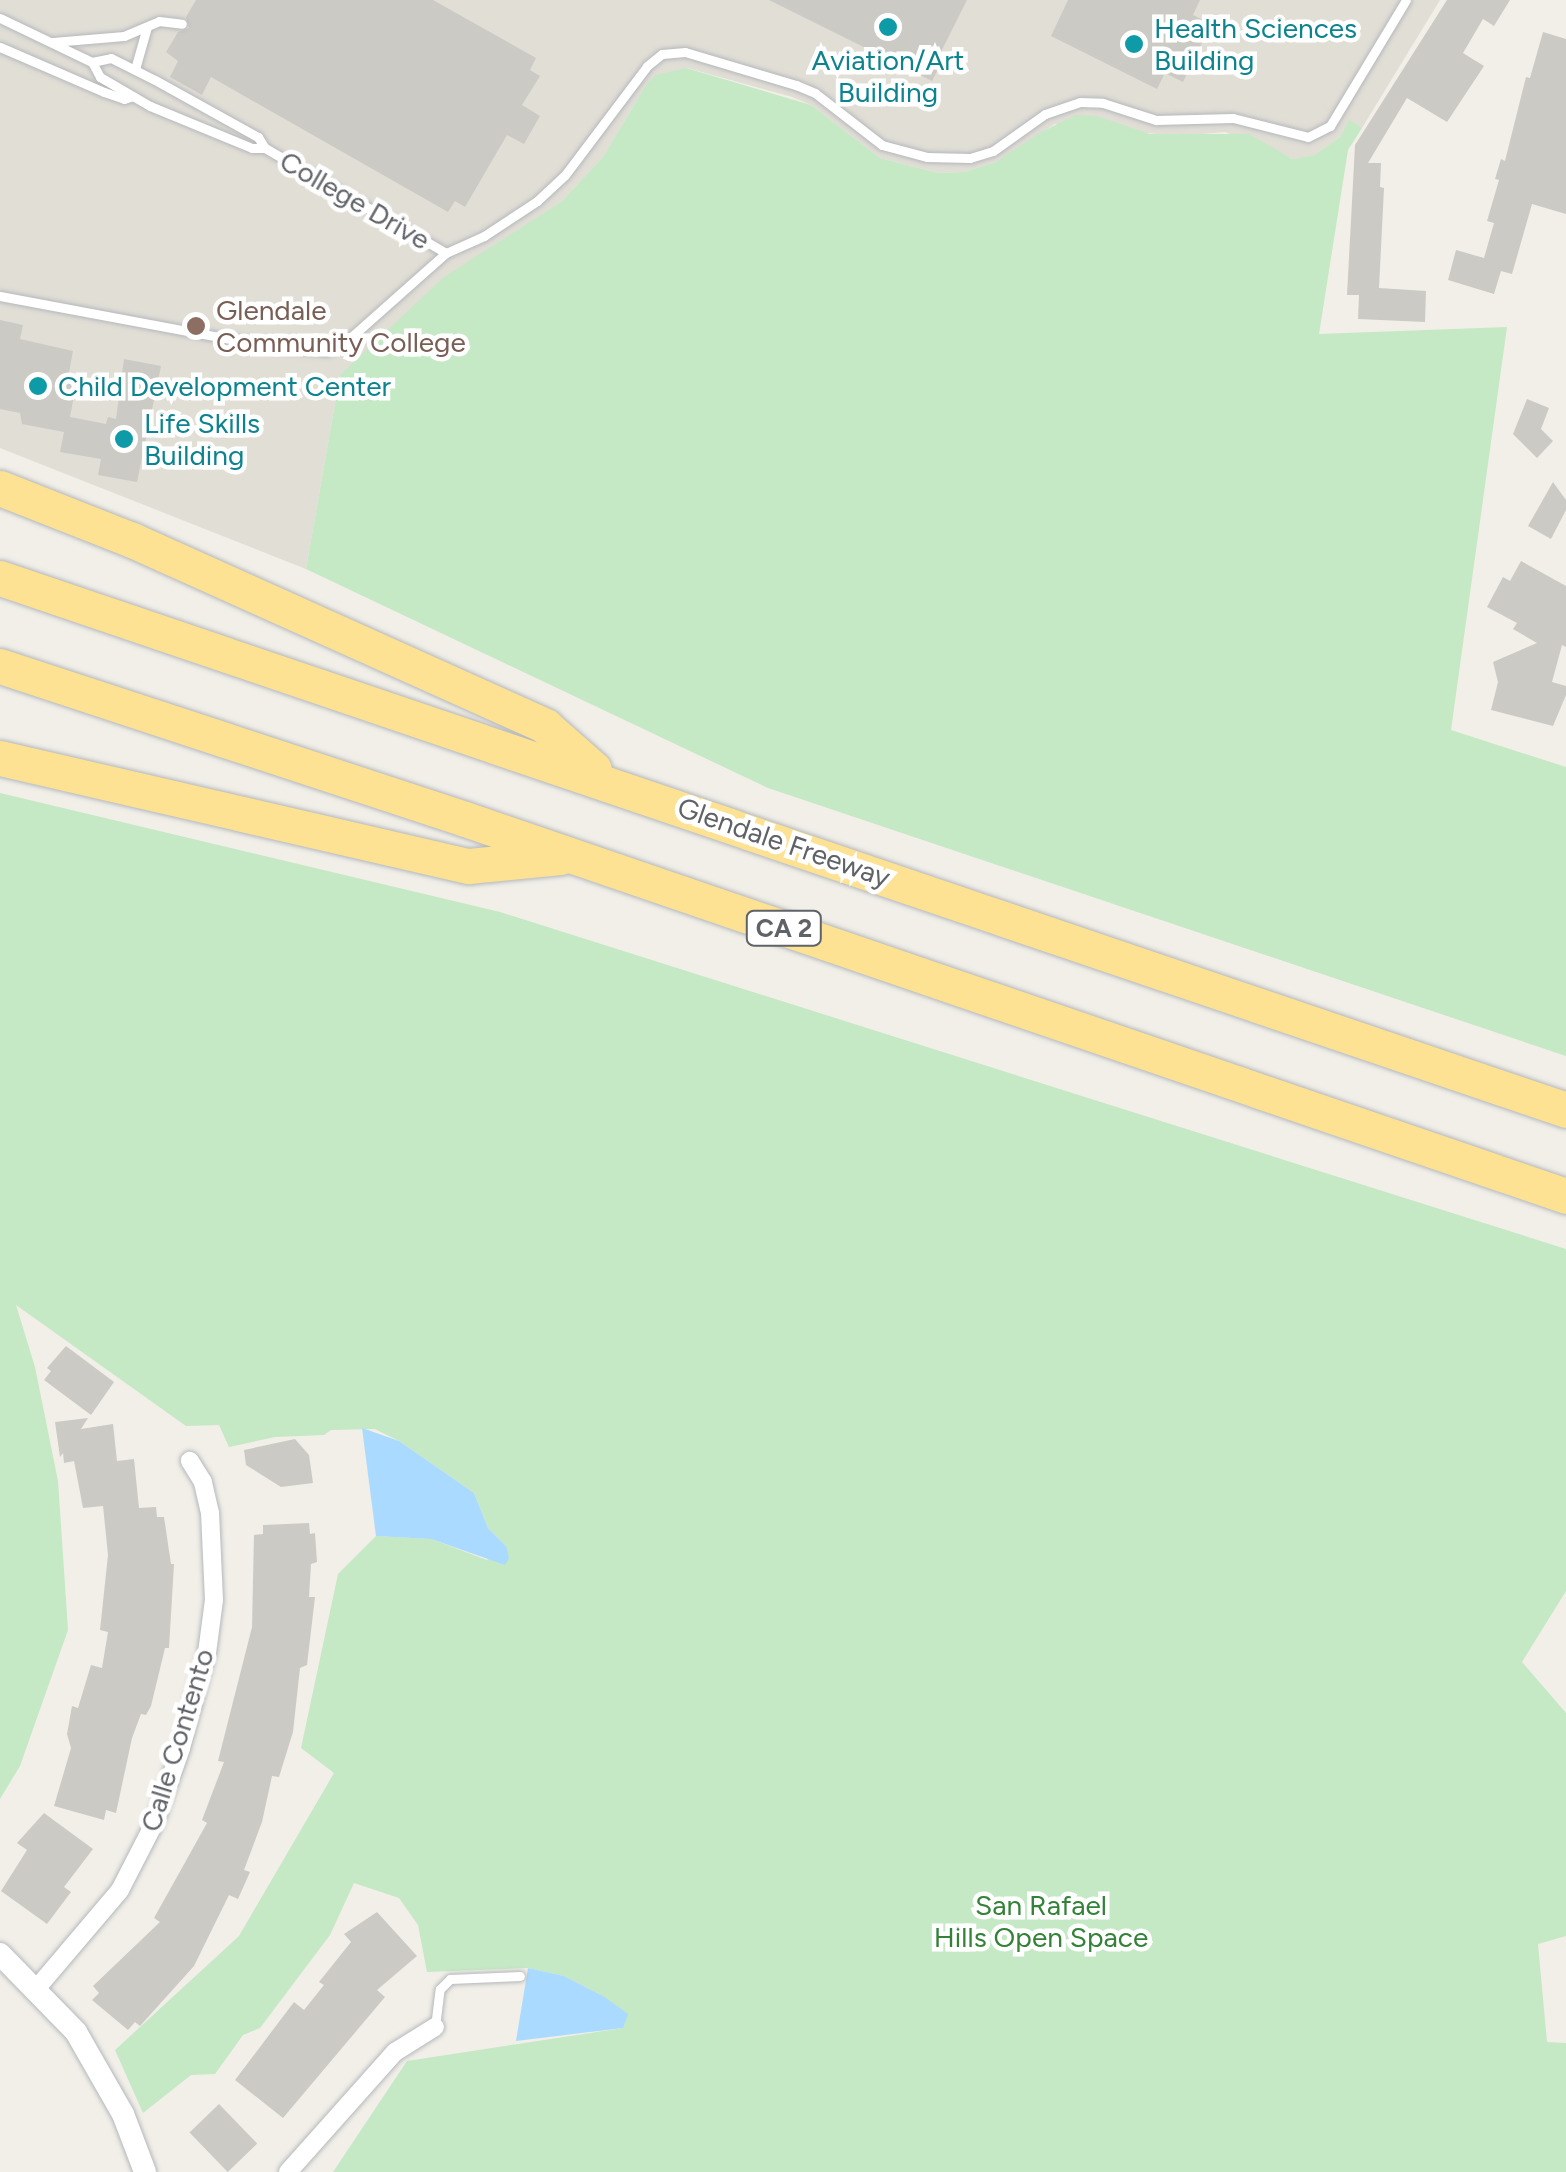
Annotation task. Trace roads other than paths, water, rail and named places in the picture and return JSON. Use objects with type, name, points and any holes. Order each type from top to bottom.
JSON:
[{"type":"highway","points":[[0,488],[132,540],[545,726],[606,780]]},
{"type":"highway","name":"Glendale Freeway","points":[[0,578],[606,780],[1566,1110]]},
{"type":"highway","name":"CA 2","points":[[0,666],[574,856],[1566,1196]]},
{"type":"highway","points":[[0,758],[469,866],[574,856]]},
{"type":"street","name":"Calle Contento","points":[[37,1988],[120,1890],[155,1822],[180,1748],[207,1653],[214,1600],[210,1512],[202,1482],[190,1462]]},
{"type":"street","points":[[0,1954],[37,1988],[97,2065],[123,2114],[145,2172]]},
{"type":"street","points":[[288,2172],[319,2142],[395,2052],[434,2027]]},
{"type":"lane","name":"College Drive","points":[[0,18],[92,62],[100,77],[133,96],[238,142],[265,148],[446,253],[484,236],[538,201],[566,175],[647,66],[662,54],[686,52],[796,84],[816,93],[882,145],[927,157],[970,158],[993,151],[1045,114],[1080,102],[1103,103],[1156,120],[1232,118],[1308,137],[1330,126],[1406,0]]},
{"type":"lane","points":[[50,42],[124,36],[170,20],[182,24]]},
{"type":"lane","points":[[135,69],[147,26]]},
{"type":"lane","points":[[0,47],[104,92],[124,99],[133,96]]},
{"type":"lane","name":"College Drive","points":[[92,62],[111,58],[135,69],[258,137],[265,148]]},
{"type":"lane","points":[[0,296],[261,344],[327,351],[349,339],[446,253]]},
{"type":"lane","points":[[434,2027],[440,1989],[450,1979],[520,1976]]},
{"type":"water","points":[[362,1428],[399,1441],[474,1493],[488,1528],[506,1546],[509,1558],[505,1565],[431,1539],[376,1536]]},
{"type":"water","points":[[528,1968],[564,1976],[603,1996],[628,2014],[623,2028],[516,2041]]},
{"type":"place","name":"Aviation/Art Building","points":[[888,27]]},
{"type":"place","name":"Health Sciences Building","points":[[1134,44]]},
{"type":"place","name":"Glendale Community College","points":[[196,326]]},
{"type":"place","name":"Child Development Center","points":[[38,386]]},
{"type":"place","name":"Life Skills Building","points":[[124,439]]},
{"type":"park label","name":"San Rafael Hills Open Space","points":[[1041,1921]]}]
